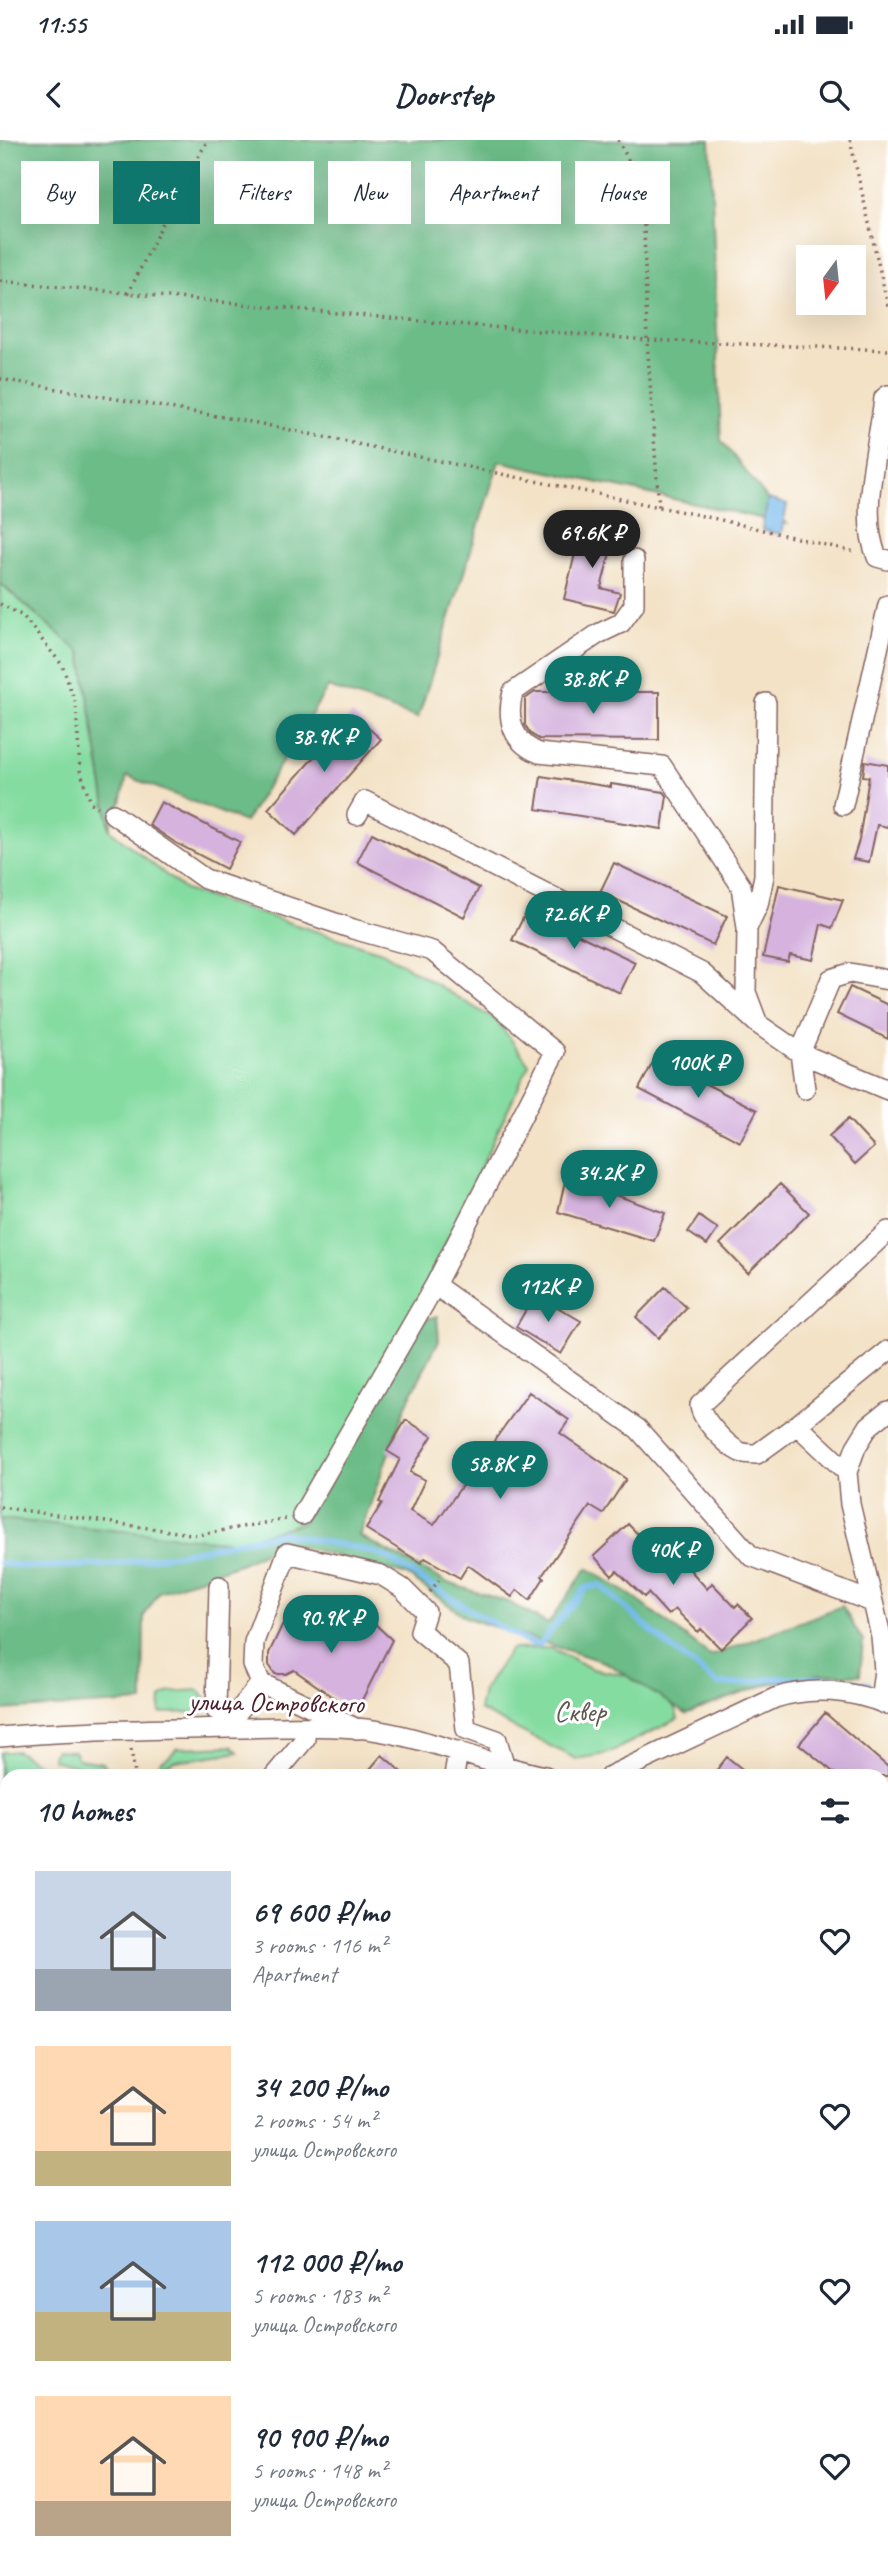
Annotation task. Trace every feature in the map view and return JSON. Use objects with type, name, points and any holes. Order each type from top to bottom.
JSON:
[{"type":"street","points":[[882,559],[870,542],[870,498],[885,429],[884,398],[888,395]]},
{"type":"street","points":[[634,559],[634,605],[621,623],[598,634],[513,692],[510,704],[511,725],[524,747],[539,753],[662,766],[741,886],[747,928],[746,992],[758,1024]]},
{"type":"street","points":[[843,805],[888,605]]},
{"type":"street","points":[[747,928],[758,905],[764,876],[766,703]]},
{"type":"street","points":[[357,815],[365,801],[702,973],[758,1024],[800,1054],[888,1090]]},
{"type":"street","points":[[113,814],[205,879],[354,929],[432,951],[555,1052],[435,1285],[302,1515]]},
{"type":"street","points":[[805,1089],[800,1054],[831,979],[850,973],[888,981]]},
{"type":"street","points":[[888,1231],[700,1405],[700,1413],[727,1443],[742,1453],[757,1454],[888,1351]]},
{"type":"street","points":[[435,1285],[638,1429],[751,1556],[872,1602]]},
{"type":"street","points":[[625,1769],[775,1698],[796,1691],[848,1693],[884,1703],[886,1667],[881,1636],[850,1504],[846,1472],[856,1447],[869,1426],[888,1410]]},
{"type":"street","points":[[797,1425],[846,1472]]},
{"type":"street","points":[[357,1729],[261,1683],[253,1665],[254,1642],[287,1553],[381,1575],[402,1588],[426,1612],[420,1631],[459,1664],[466,1729],[497,1740],[505,1767]]},
{"type":"street","points":[[219,1586],[216,1710],[226,1720],[237,1713],[261,1683]]},
{"type":"street","name":"улица Островского","points":[[0,1737],[226,1720],[357,1729],[410,1737],[514,1769]]},
{"type":"street","points":[[280,1769],[305,1739],[305,1727]]},
{"type":"street","points":[[455,1769],[458,1751]]},
{"type":"path","points":[[128,294],[179,190],[208,140]]},
{"type":"path","points":[[618,140],[643,188],[647,340],[659,508]]},
{"type":"path","points":[[850,140],[888,306]]},
{"type":"path","points":[[0,281],[647,340],[888,350]]},
{"type":"path","points":[[0,379],[257,424],[717,519],[882,559]]},
{"type":"path","points":[[0,604],[23,616],[62,664],[76,705],[80,770],[91,803],[113,814]]},
{"type":"path","points":[[0,1507],[198,1535],[302,1515]]},
{"type":"path","points":[[429,1594],[439,1580]]},
{"type":"path","points":[[132,1752],[134,1769]]},
{"type":"green space","points":[[0,140],[710,140],[721,440],[787,524],[499,461],[418,718],[328,687],[245,822],[127,776],[110,830],[81,653],[0,583]]},
{"type":"green space","points":[[0,583],[81,653],[110,830],[185,890],[382,952],[497,1021],[529,1064],[408,1324],[302,1523],[235,1543],[0,1519]]},
{"type":"green space","points":[[437,1316],[439,1340],[406,1405],[359,1536],[448,1583],[508,1602],[548,1624],[587,1568],[632,1596],[711,1656],[842,1606],[863,1641],[860,1675],[818,1674],[762,1686],[686,1714],[607,1663],[467,1618],[407,1575],[284,1542],[242,1563],[159,1592],[144,1616],[143,1702],[0,1710],[0,1519],[235,1542],[302,1523],[408,1324]]},
{"type":"green space","name":"Сквер","points":[[551,1648],[592,1669],[668,1683],[678,1719],[606,1754],[576,1759],[479,1710],[483,1690],[511,1649]]},
{"type":"green space","points":[[199,1690],[207,1699],[206,1712],[160,1713],[161,1698],[170,1692]]},
{"type":"green space","points":[[232,1746],[238,1752],[176,1761],[159,1767],[160,1762],[177,1748]]},
{"type":"green space","points":[[56,1750],[74,1751],[78,1759],[103,1763],[107,1768],[82,1768],[53,1760],[52,1755]]},
{"type":"green space","points":[[17,1751],[45,1769],[0,1769],[0,1753]]},
{"type":"water","points":[[768,499],[787,505],[781,534],[762,530]]},
{"type":"building","points":[[582,525],[615,533],[601,588],[620,593],[614,611],[564,599]]},
{"type":"building","points":[[535,692],[659,692],[659,740],[539,739],[531,734],[525,725],[525,699]]},
{"type":"building","points":[[352,714],[381,739],[296,835],[268,809]]},
{"type":"building","points":[[865,761],[888,765],[888,827],[877,825],[869,862],[853,859],[859,840],[869,777],[863,776]]},
{"type":"building","points":[[541,776],[664,792],[667,796],[662,829],[536,809]]},
{"type":"building","points":[[161,802],[240,842],[226,869],[176,843],[149,825]]},
{"type":"building","points":[[372,833],[479,888],[464,917],[357,862]]},
{"type":"building","points":[[614,863],[727,916],[713,945],[600,892]]},
{"type":"building","points":[[779,885],[843,900],[832,928],[821,924],[813,960],[790,955],[788,962],[763,957]]},
{"type":"building","points":[[527,910],[635,962],[620,993],[512,940]]},
{"type":"building","points":[[850,987],[888,1005],[888,1039],[837,1014]]},
{"type":"building","points":[[655,1058],[757,1110],[740,1142],[639,1089]]},
{"type":"building","points":[[848,1119],[874,1147],[855,1164],[829,1136]]},
{"type":"building","points":[[566,1177],[665,1213],[654,1241],[558,1212]]},
{"type":"building","points":[[780,1184],[809,1213],[748,1273],[720,1244]]},
{"type":"building","points":[[699,1216],[718,1229],[707,1245],[688,1232]]},
{"type":"building","points":[[665,1287],[687,1308],[658,1338],[636,1317]]},
{"type":"building","points":[[535,1294],[581,1321],[561,1354],[516,1327]]},
{"type":"building","points":[[529,1392],[569,1420],[560,1433],[626,1479],[603,1514],[590,1506],[542,1576],[544,1578],[530,1600],[517,1590],[512,1597],[468,1565],[460,1578],[425,1558],[421,1563],[366,1529],[382,1503],[379,1502],[400,1459],[387,1451],[406,1420],[432,1436],[410,1472],[425,1480],[410,1511],[434,1525]]},
{"type":"building","points":[[628,1524],[654,1551],[658,1548],[680,1569],[685,1564],[707,1589],[712,1583],[735,1607],[738,1604],[752,1618],[721,1649],[701,1629],[698,1632],[675,1609],[668,1615],[648,1593],[644,1597],[617,1571],[612,1576],[594,1556]]},
{"type":"building","points":[[285,1619],[373,1622],[392,1640],[360,1704],[346,1706],[294,1670],[286,1674],[275,1674],[269,1665],[269,1653]]},
{"type":"building","points":[[825,1713],[888,1769],[829,1769],[799,1744]]},
{"type":"building","points":[[382,1755],[399,1769],[370,1769]]},
{"type":"building","points":[[727,1757],[742,1769],[718,1769]]},
{"type":"waterway","points":[[0,1563],[30,1567],[109,1565],[281,1533],[366,1550],[386,1557],[475,1613],[529,1643],[539,1645],[586,1588],[600,1585],[665,1643],[718,1684],[780,1678],[821,1678],[868,1684]]}]
